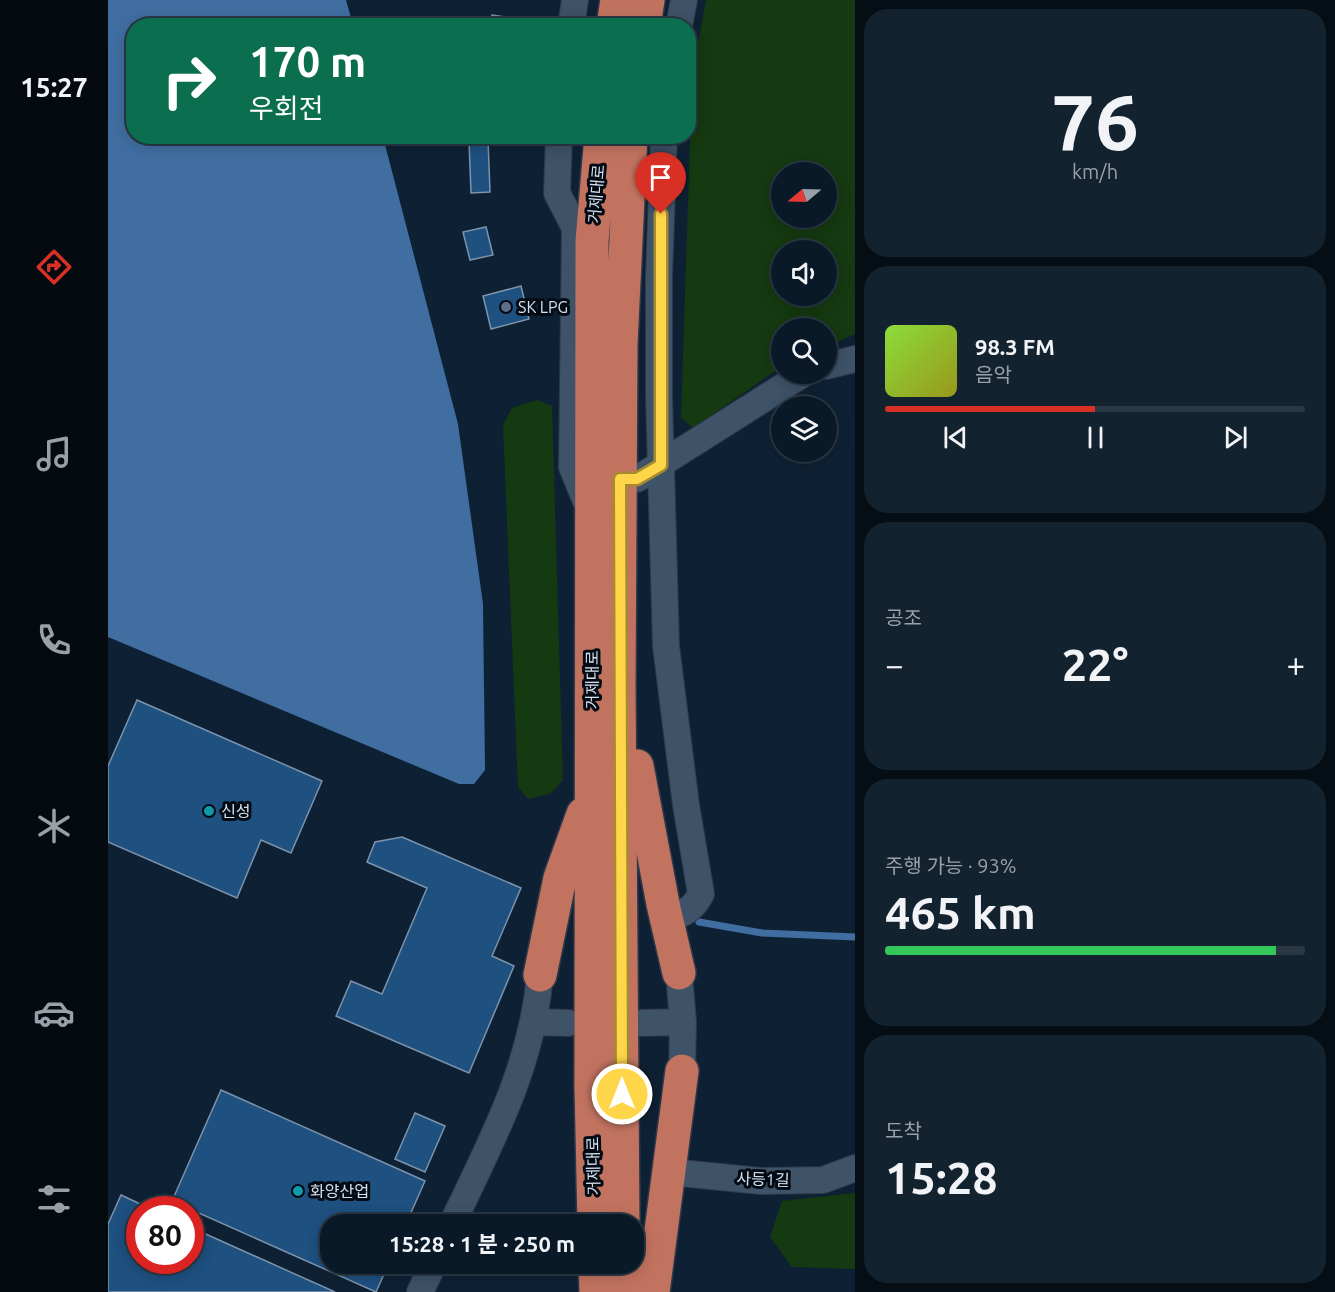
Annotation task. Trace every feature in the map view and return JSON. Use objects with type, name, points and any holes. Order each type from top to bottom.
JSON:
[{"type":"highway","points":[[614,18],[617,0]]},
{"type":"highway","points":[[645,18],[648,0]]},
{"type":"highway","name":"거제대로","points":[[594,1214],[591,792],[592,241],[600,144]]},
{"type":"highway","name":"거제대로","points":[[623,1214],[620,479],[624,240],[630,144]]},
{"type":"highway","points":[[619,647],[641,797],[679,972]]},
{"type":"highway","points":[[540,975],[560,878],[591,792]]},
{"type":"highway","points":[[653,1292],[682,1071]]},
{"type":"highway","points":[[595,1274],[596,1292]]},
{"type":"highway","points":[[623,1274],[624,1292]]},
{"type":"street","points":[[573,18],[575,0]]},
{"type":"street","points":[[681,18],[684,0]]},
{"type":"street","points":[[559,144],[556,193],[575,228],[572,467],[592,516]]},
{"type":"street","points":[[664,144],[659,277],[666,646],[686,805],[701,894],[695,905],[667,920]]},
{"type":"street","points":[[837,363],[855,359]]},
{"type":"street","points":[[620,479],[637,479],[787,384]]},
{"type":"street","points":[[679,972],[683,1022],[682,1071]]},
{"type":"street","points":[[457,1214],[503,1115],[526,1058],[534,1022],[540,975]]},
{"type":"street","points":[[534,1022],[568,1023]]},
{"type":"street","points":[[642,1023],[683,1022]]},
{"type":"street","name":"사등1길","points":[[670,1172],[761,1181],[823,1180],[855,1168]]},
{"type":"street","points":[[420,1292],[429,1274]]},
{"type":"green space","points":[[706,0],[855,0],[855,334],[837,342],[837,318],[771,318],[771,374],[693,428],[681,418],[690,144],[696,144],[696,56]]},
{"type":"green space","points":[[537,400],[552,406],[563,780],[550,794],[528,799],[518,787],[503,425],[512,408]]},
{"type":"green space","points":[[855,1193],[855,1269],[792,1267],[770,1237],[782,1201]]},
{"type":"water","points":[[108,0],[346,0],[351,18],[126,18],[126,144],[385,144],[458,424],[483,604],[485,770],[474,784],[459,784],[108,637]]},
{"type":"building","points":[[492,15],[511,18],[492,18]]},
{"type":"building","points":[[469,144],[488,144],[490,192],[471,193]]},
{"type":"building","points":[[486,227],[493,255],[470,260],[463,232]]},
{"type":"building","name":"SK LPG","points":[[521,286],[529,319],[491,329],[483,296]]},
{"type":"building","name":"신성","points":[[137,700],[322,781],[291,853],[261,840],[237,898],[108,842],[108,766]]},
{"type":"building","points":[[402,837],[521,888],[492,956],[514,966],[469,1073],[336,1016],[351,981],[382,994],[427,888],[367,862],[375,842]]},
{"type":"building","name":"화양산업","points":[[221,1090],[425,1181],[410,1214],[320,1214],[320,1267],[204,1215],[204,1196],[174,1196]]},
{"type":"building","name":"화양산업","points":[[415,1113],[445,1126],[425,1172],[395,1159]]},
{"type":"building","points":[[121,1195],[126,1197],[126,1274],[204,1274],[204,1233],[335,1292],[108,1292],[108,1224]]},
{"type":"building","name":"화양산업","points":[[336,1274],[384,1274],[376,1292]]},
{"type":"waterway","points":[[699,922],[762,933],[855,937]]},
{"type":"place","name":"SK LPG","points":[[506,307]]},
{"type":"place","name":"신성","points":[[209,811]]},
{"type":"place","name":"화양산업","points":[[298,1191]]},
{"type":"route","points":[[622,1094],[620,479],[637,479],[661,465],[659,397],[661,214]]}]
